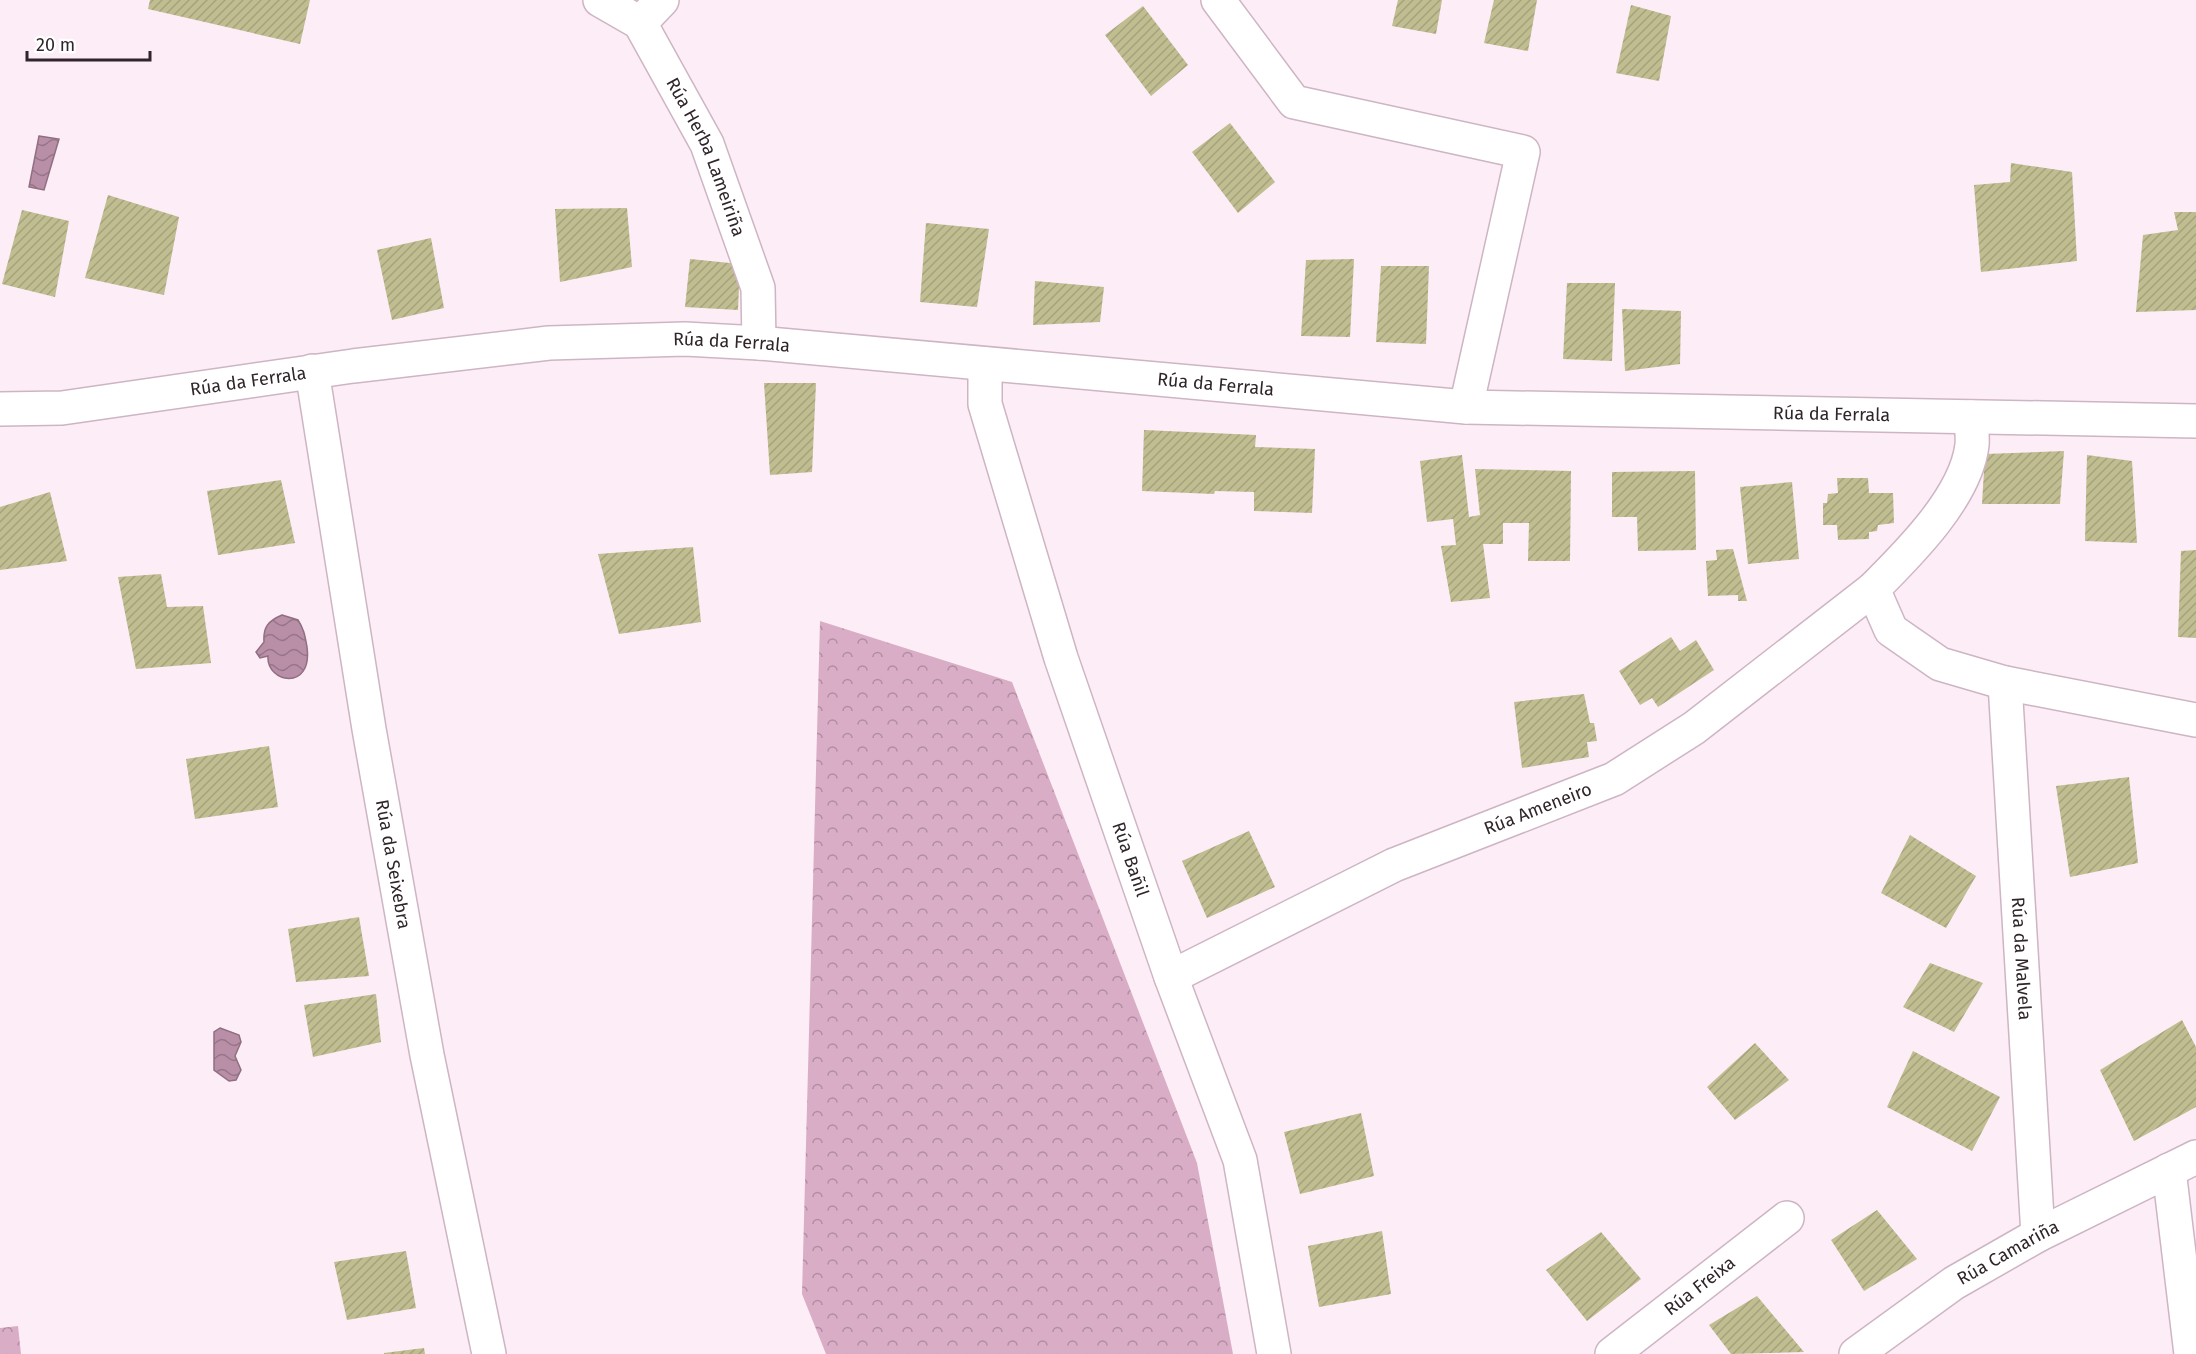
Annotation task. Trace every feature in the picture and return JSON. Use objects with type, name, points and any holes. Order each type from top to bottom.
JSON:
[{"type":"street","name":"Rúa Herba Lameiriña","points":[[600,0],[651,11],[707,144],[758,288],[759,343]]},
{"type":"street","points":[[1218,0],[1294,102],[1523,152],[1466,408]]},
{"type":"street","name":"Rúa da Ferrala","points":[[0,409],[62,408],[312,371],[549,343],[685,339],[759,343],[1466,408],[2196,421]]},
{"type":"street","name":"Rúa Bañil","points":[[985,364],[985,404],[1061,658],[1171,976],[1240,1160],[1274,1354]]},
{"type":"street","name":"Rúa da Seixebra","points":[[312,371],[367,717],[422,1031],[489,1354]]},
{"type":"street","points":[[1971,417],[1972,447],[1958,485],[1926,535],[1873,589],[1891,630],[1940,664],[2004,683],[2196,720]]},
{"type":"street","name":"Rúa Ameneiro","points":[[1171,976],[1394,866],[1614,779],[1694,728],[1873,589]]},
{"type":"street","name":"Rúa da Malvela","points":[[2004,683],[2038,1235]]},
{"type":"street","name":"Rúa Camariña","points":[[1857,1354],[1954,1283],[2038,1235],[2183,1163],[2191,1354]]},
{"type":"street","name":"Rúa Freixa","points":[[1612,1354],[1786,1218]]},
{"type":"green space","points":[[820,621],[1012,682],[1197,1163],[1233,1354],[826,1354],[802,1294]]},
{"type":"green space","points":[[18,1326],[21,1354],[0,1354],[0,1328]]},
{"type":"water","points":[[39,136],[59,139],[44,190],[29,187]]},
{"type":"water","points":[[282,615],[298,620],[303,630],[307,661],[303,671],[297,677],[281,677],[269,665],[268,656],[260,658],[256,652],[264,642],[267,625]]},
{"type":"water","points":[[220,1028],[239,1035],[241,1042],[235,1056],[241,1070],[236,1080],[229,1081],[214,1070],[214,1032]]},
{"type":"building","points":[[150,0],[310,0],[300,44],[148,9]]},
{"type":"building","points":[[1398,0],[1442,0],[1436,34],[1392,26]]},
{"type":"building","points":[[1494,0],[1537,0],[1528,51],[1484,43]]},
{"type":"building","points":[[1631,5],[1671,16],[1659,81],[1616,73]]},
{"type":"building","points":[[1143,6],[1188,65],[1151,96],[1105,35]]},
{"type":"building","points":[[1230,123],[1275,182],[1238,213],[1192,152]]},
{"type":"building","points":[[2011,163],[2072,172],[2077,261],[1981,272],[1974,185],[2010,182]]},
{"type":"building","points":[[108,195],[179,217],[164,295],[85,278]]},
{"type":"building","points":[[627,208],[632,267],[560,282],[555,209]]},
{"type":"building","points":[[22,210],[69,221],[55,297],[2,284]]},
{"type":"building","points":[[2174,212],[2196,212],[2196,310],[2136,312],[2143,235],[2178,230]]},
{"type":"building","points":[[926,223],[989,229],[977,307],[920,302]]},
{"type":"building","points":[[431,238],[444,308],[392,320],[377,250]]},
{"type":"building","points":[[690,259],[740,264],[738,310],[685,307]]},
{"type":"building","points":[[1354,259],[1350,337],[1301,336],[1306,260]]},
{"type":"building","points":[[1381,266],[1429,266],[1426,344],[1376,342]]},
{"type":"building","points":[[1035,281],[1104,287],[1100,322],[1033,325]]},
{"type":"building","points":[[1567,283],[1615,283],[1612,361],[1563,359]]},
{"type":"building","points":[[1622,309],[1681,311],[1680,364],[1625,371]]},
{"type":"building","points":[[764,383],[816,383],[812,472],[770,475]]},
{"type":"building","points":[[1144,430],[1256,435],[1255,447],[1315,449],[1312,513],[1254,511],[1254,492],[1215,491],[1214,494],[1142,491]]},
{"type":"building","points":[[2064,451],[2060,504],[1982,504],[1985,454]]},
{"type":"building","points":[[1462,455],[1469,517],[1480,515],[1475,469],[1571,471],[1570,561],[1528,561],[1529,523],[1503,523],[1503,544],[1483,544],[1490,598],[1451,602],[1441,546],[1456,545],[1453,519],[1427,522],[1420,461]]},
{"type":"building","points":[[2087,455],[2132,461],[2137,543],[2085,541]]},
{"type":"building","points":[[1695,471],[1696,550],[1638,551],[1637,517],[1612,517],[1612,472]]},
{"type":"building","points":[[1837,478],[1868,478],[1869,493],[1893,493],[1894,523],[1878,525],[1877,531],[1869,532],[1869,539],[1838,540],[1837,525],[1823,525],[1823,503],[1827,503],[1828,494],[1838,493]]},
{"type":"building","points":[[281,480],[295,543],[218,555],[207,491]]},
{"type":"building","points":[[1792,482],[1799,559],[1748,564],[1740,487]]},
{"type":"building","points":[[50,492],[67,561],[0,570],[0,507]]},
{"type":"building","points":[[693,547],[701,622],[619,634],[598,554]]},
{"type":"building","points":[[1733,549],[1747,601],[1738,601],[1738,595],[1708,596],[1706,561],[1717,560],[1716,550]]},
{"type":"building","points":[[2196,550],[2196,638],[2178,637],[2181,551]]},
{"type":"building","points":[[161,574],[167,607],[203,606],[211,663],[136,669],[118,577]]},
{"type":"building","points":[[1671,637],[1680,651],[1696,640],[1714,670],[1658,707],[1652,698],[1640,705],[1619,671]]},
{"type":"building","points":[[1584,694],[1590,723],[1594,723],[1597,741],[1587,742],[1589,757],[1522,768],[1514,702]]},
{"type":"building","points":[[269,746],[278,807],[195,819],[186,759]]},
{"type":"building","points":[[2129,777],[2138,863],[2070,877],[2056,786]]},
{"type":"building","points":[[1249,831],[1275,887],[1207,918],[1182,861]]},
{"type":"building","points":[[1910,835],[1976,876],[1946,928],[1881,893]]},
{"type":"building","points":[[359,917],[369,976],[296,982],[288,929]]},
{"type":"building","points":[[1930,963],[1983,983],[1954,1032],[1903,1007]]},
{"type":"building","points":[[376,994],[381,1042],[313,1057],[304,1005]]},
{"type":"building","points":[[2182,1020],[2196,1047],[2196,1107],[2134,1141],[2100,1070]]},
{"type":"building","points":[[1755,1043],[1789,1080],[1735,1120],[1707,1087]]},
{"type":"building","points":[[1913,1051],[2000,1097],[1972,1151],[1887,1107]]},
{"type":"building","points":[[1361,1113],[1374,1176],[1300,1194],[1284,1132]]},
{"type":"building","points":[[1877,1210],[1917,1259],[1864,1291],[1831,1240]]},
{"type":"building","points":[[1382,1231],[1391,1294],[1319,1307],[1308,1246]]},
{"type":"building","points":[[1601,1232],[1641,1279],[1587,1321],[1546,1270]]},
{"type":"building","points":[[406,1251],[416,1308],[347,1320],[334,1262]]},
{"type":"building","points":[[1757,1296],[1804,1352],[1731,1354],[1709,1325]]},
{"type":"building","points":[[424,1348],[425,1354],[384,1354],[384,1353]]}]
